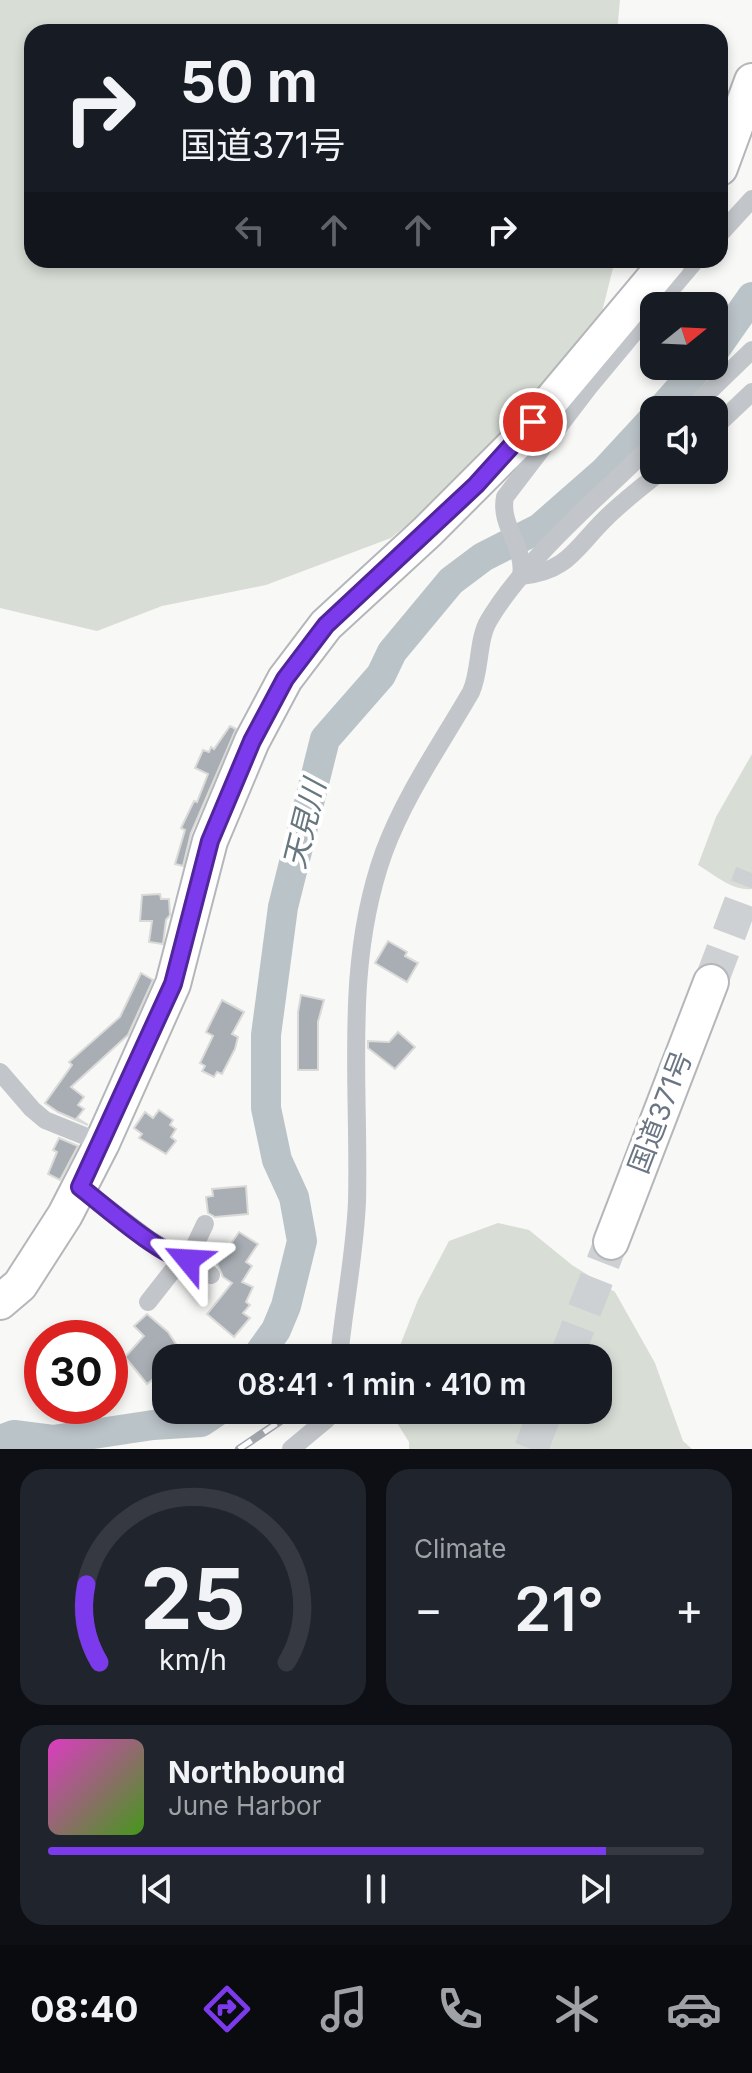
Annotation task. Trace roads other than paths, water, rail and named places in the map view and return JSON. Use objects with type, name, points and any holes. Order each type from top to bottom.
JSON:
[{"type":"highway","points":[[728,146],[752,81]]},
{"type":"highway","points":[[0,1302],[20,1285],[65,1215],[102,1143],[173,984],[210,841],[252,741],[285,679],[326,625],[427,532],[514,445],[662,268]]},
{"type":"highway","name":"国道371号","points":[[611,1242],[711,982]]},
{"type":"street","points":[[728,225],[752,199]]},
{"type":"street","points":[[669,292],[689,268]]},
{"type":"street","points":[[522,569],[505,519],[505,497],[640,327]]},
{"type":"street","points":[[704,396],[752,350]]},
{"type":"street","points":[[728,415],[752,392]]},
{"type":"street","points":[[341,1344],[357,1203],[354,1101],[358,959],[384,851],[408,799],[475,684],[487,623],[522,569],[640,456]]},
{"type":"street","points":[[522,569],[553,568],[572,557],[608,516],[646,484]]},
{"type":"street","points":[[0,1072],[45,1120],[102,1143]]},
{"type":"street","points":[[80,1187],[184,1260],[211,1275]]},
{"type":"street","points":[[148,1302],[184,1260],[205,1224]]},
{"type":"street","points":[[291,1449],[321,1424]]},
{"type":"waterway","name":"天見川","points":[[728,331],[752,297]]},
{"type":"waterway","name":"天見川","points":[[673,396],[688,380]]},
{"type":"waterway","name":"天見川","points":[[266,1344],[286,1306],[302,1241],[294,1197],[277,1160],[266,1108],[266,1035],[283,907],[325,739],[381,675],[392,652],[451,581],[483,557],[540,528],[605,471],[640,433]]},
{"type":"waterway","name":"天見川","points":[[0,1440],[14,1435],[53,1440],[169,1424]]},
{"type":"tunnel","points":[[711,982],[752,873]]},
{"type":"tunnel","points":[[571,1344],[611,1242]]},
{"type":"tunnel","points":[[531,1449],[541,1424]]},
{"type":"railway","points":[[239,1449],[276,1424]]}]
